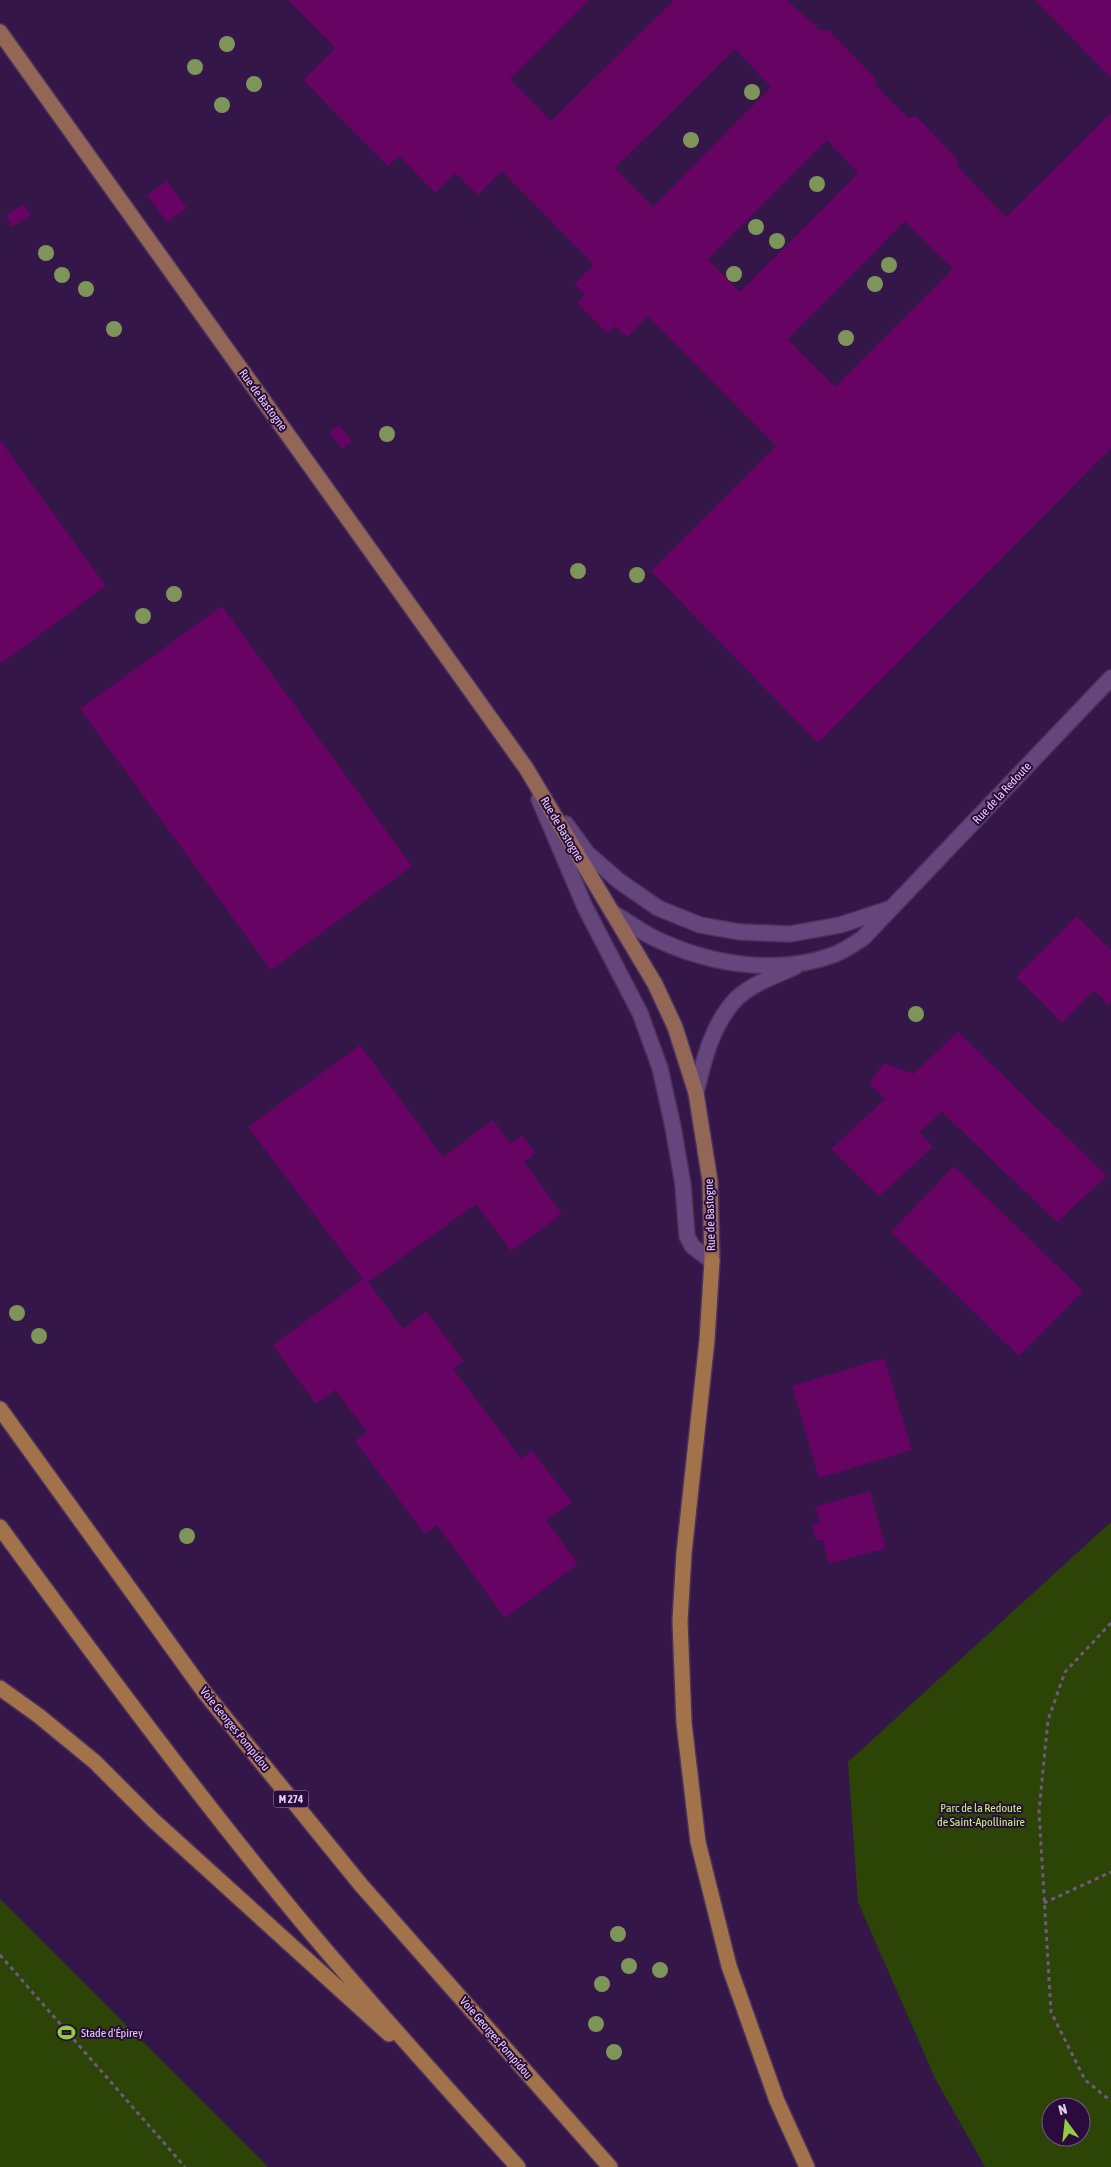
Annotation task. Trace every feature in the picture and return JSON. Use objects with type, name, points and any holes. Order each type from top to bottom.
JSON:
[{"type":"highway","points":[[712,1261],[707,1340],[684,1554],[680,1611],[684,1723],[698,1842],[729,1966],[777,2101],[807,2167]]},
{"type":"highway","name":"Voie Georges Pompidou","points":[[0,1409],[205,1692],[361,1884],[610,2167]]},
{"type":"highway","points":[[0,1528],[152,1735],[302,1922],[440,2081],[518,2167]]},
{"type":"highway","points":[[0,1688],[39,1716],[95,1762],[153,1820],[440,2081]]},
{"type":"main road","name":"Rue de Bastogne","points":[[0,32],[526,768],[655,984],[675,1027],[696,1093],[710,1181],[712,1261]]},
{"type":"street","name":"Rue de la Redoute","points":[[696,1093],[704,1058],[717,1026],[738,998],[768,979],[802,964],[835,954],[863,938],[1111,678]]},
{"type":"street","name":"Rue de la Redoute","points":[[526,768],[587,853],[619,881],[658,908],[700,926],[740,932],[790,934],[840,925],[894,907]]},
{"type":"street","name":"Rue de Bastogne","points":[[526,768],[585,907],[640,1013],[660,1068],[673,1127],[683,1185],[688,1236],[692,1246],[712,1261]]},
{"type":"street","name":"Rue de la Redoute","points":[[612,912],[654,938],[721,961],[765,965],[802,964]]},
{"type":"path","points":[[1111,1623],[1065,1672],[1048,1720],[1039,1811],[1051,2012],[1085,2080],[1111,2101]]},
{"type":"path","points":[[1044,1903],[1111,1872]]},
{"type":"path","points":[[0,1955],[186,2167]]},
{"type":"green space","name":"Parc de la Redoute de Saint-Apollinaire","points":[[1111,1522],[1111,2167],[985,2167],[935,2078],[858,1902],[848,1762]]},
{"type":"green space","name":"Stade d'Épirey","points":[[0,1899],[268,2167],[0,2167]]},
{"type":"building","points":[[288,0],[589,0],[510,79],[551,121],[674,0],[787,0],[821,31],[828,30],[875,78],[877,87],[908,118],[916,116],[958,160],[957,166],[1006,217],[1111,113],[1111,448],[818,743],[651,571],[776,446],[648,316],[627,337],[615,326],[607,333],[577,303],[585,295],[574,284],[594,265],[502,171],[478,195],[455,173],[435,193],[400,156],[388,166],[303,80],[335,48]],"holes":[[[735,49],[771,87],[653,207],[615,168]],[[827,140],[858,173],[740,292],[708,259]],[[905,221],[953,269],[835,387],[788,339]]]},
{"type":"building","points":[[1035,0],[1111,0],[1111,78],[1075,41]]},
{"type":"building","points":[[167,181],[187,208],[167,222],[147,195]]},
{"type":"building","points":[[23,204],[31,215],[12,227],[6,215]]},
{"type":"building","points":[[339,425],[352,442],[342,449],[329,432]]},
{"type":"building","points":[[0,440],[106,586],[0,664]]},
{"type":"building","points":[[222,606],[412,866],[271,970],[80,709]]},
{"type":"building","points":[[1077,916],[1111,950],[1111,1002],[1108,1005],[1094,990],[1062,1023],[1016,977]]},
{"type":"building","points":[[958,1032],[1107,1176],[1057,1222],[942,1112],[919,1132],[933,1147],[879,1196],[831,1149],[885,1099],[869,1083],[884,1063],[913,1074]]},
{"type":"building","points":[[360,1045],[443,1157],[493,1120],[510,1144],[522,1135],[535,1153],[524,1162],[562,1214],[511,1251],[476,1204],[368,1282],[403,1329],[426,1311],[464,1361],[453,1369],[521,1458],[532,1451],[572,1502],[546,1520],[578,1564],[505,1618],[437,1525],[425,1534],[355,1441],[367,1432],[335,1390],[316,1404],[273,1345],[363,1279],[248,1127]]},
{"type":"building","points":[[954,1166],[1083,1291],[1019,1356],[891,1232]]},
{"type":"building","points":[[884,1358],[912,1450],[819,1478],[792,1386]]},
{"type":"building","points":[[870,1491],[886,1548],[829,1564],[823,1540],[816,1540],[812,1525],[820,1523],[815,1507]]},
{"type":"place","name":"Stade d'Épirey","points":[[67,2033]]}]
